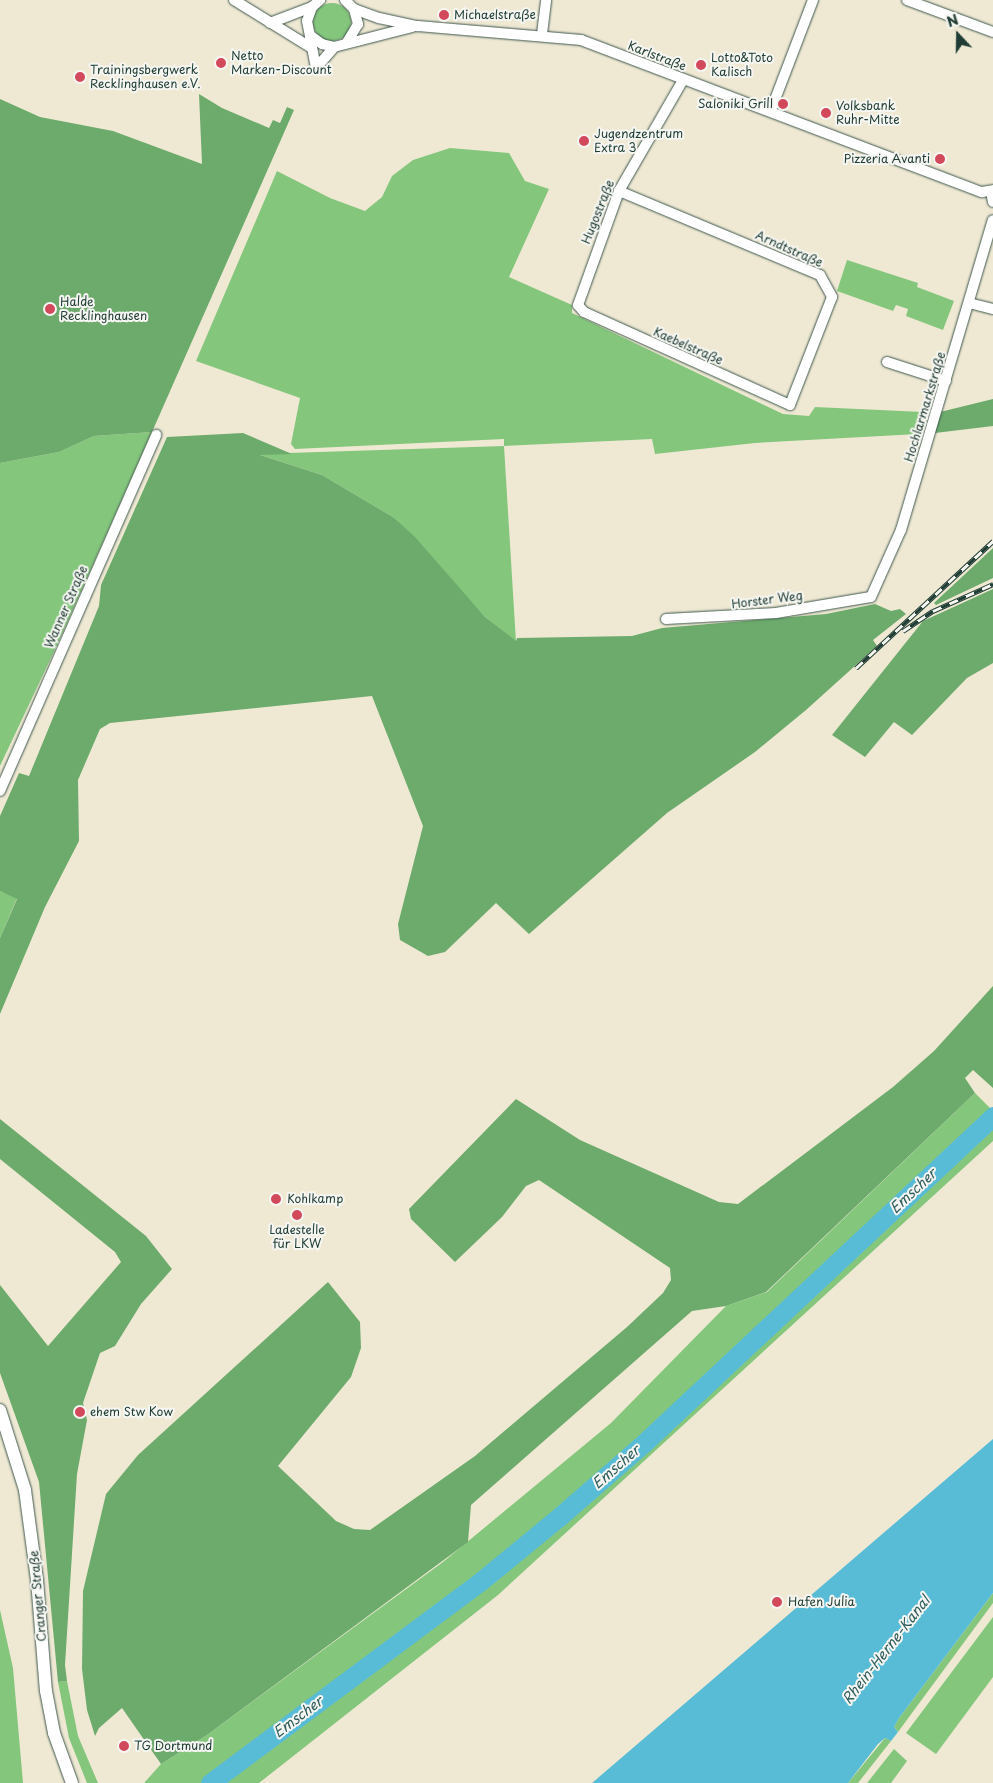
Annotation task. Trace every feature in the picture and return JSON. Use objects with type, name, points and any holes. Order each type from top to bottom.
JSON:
[{"type":"main road","name":"Cranger Straße","points":[[0,1410],[25,1490],[33,1536],[46,1691],[54,1733],[72,1783]]},
{"type":"street","points":[[234,0],[310,47]]},
{"type":"street","points":[[270,23],[312,7],[320,0]]},
{"type":"street","name":"Karlstraße","points":[[345,0],[354,9],[379,18],[418,26],[542,34],[581,40],[683,80],[771,110],[982,192],[992,191]]},
{"type":"street","points":[[542,34],[546,0]]},
{"type":"street","points":[[771,110],[812,0]]},
{"type":"street","points":[[907,0],[993,32]]},
{"type":"street","points":[[311,36],[322,44],[334,47],[316,68],[310,47],[311,36],[308,21],[312,7]]},
{"type":"street","points":[[346,43],[356,31],[354,9]]},
{"type":"street","name":"Karlstraße","points":[[334,47],[418,26]]},
{"type":"street","name":"Hugostraße","points":[[578,306],[577,302],[619,191],[683,80]]},
{"type":"street","name":"Arndtstraße","points":[[619,191],[820,275],[832,297],[790,405]]},
{"type":"street","points":[[992,191],[993,202]]},
{"type":"street","name":"Hochlarmarkstraße","points":[[871,597],[901,530],[993,220]]},
{"type":"street","points":[[969,303],[993,309]]},
{"type":"street","name":"Kaebelstraße","points":[[578,306],[584,312],[790,405]]},
{"type":"street","points":[[887,362],[946,381]]},
{"type":"street","name":"Wanner Straße","points":[[0,791],[156,435]]},
{"type":"street","name":"Horster Weg","points":[[666,619],[776,613],[871,597]]},
{"type":"green space","points":[[332,3],[339,4],[345,9],[350,15],[350,29],[345,35],[339,40],[332,41],[325,40],[319,35],[314,29],[313,22],[314,15],[319,9],[325,4]]},
{"type":"green space","points":[[199,94],[222,108],[269,128],[273,120],[280,123],[287,107],[294,110],[152,432],[94,436],[59,452],[0,463],[0,99],[40,117],[113,131],[202,164]]},
{"type":"green space","points":[[450,148],[509,153],[525,181],[549,189],[509,277],[572,305],[572,313],[783,414],[809,416],[815,407],[923,412],[918,434],[755,443],[655,454],[652,439],[504,446],[504,439],[295,449],[291,444],[300,398],[196,361],[277,171],[330,198],[365,211],[382,197],[392,176],[413,160]]},
{"type":"green space","points":[[847,260],[918,283],[917,287],[954,301],[943,330],[906,316],[908,309],[896,305],[893,311],[837,291]]},
{"type":"green space","points":[[993,399],[993,426],[935,433],[940,412]]},
{"type":"green space","points":[[152,432],[58,643],[0,766],[0,463],[59,452],[94,436]]},
{"type":"green space","points":[[243,433],[292,454],[260,455],[322,475],[393,517],[415,537],[485,617],[516,641],[517,638],[632,636],[662,628],[826,614],[875,604],[891,611],[900,609],[906,614],[873,640],[877,646],[806,710],[755,752],[667,813],[529,934],[496,903],[445,952],[428,956],[400,940],[398,924],[423,826],[372,696],[110,723],[100,729],[78,780],[79,841],[45,907],[0,1014],[0,938],[17,899],[0,891],[0,816],[19,773],[29,776],[99,606],[101,585],[167,437]]},
{"type":"green space","points":[[504,446],[516,642],[485,617],[393,517],[322,475],[257,454]]},
{"type":"green space","points":[[993,548],[993,578],[936,605],[934,603]]},
{"type":"green space","points":[[993,589],[993,663],[967,678],[912,735],[894,722],[865,757],[832,735],[923,621]]},
{"type":"green space","points":[[0,891],[17,898],[0,938]]},
{"type":"green space","points":[[993,986],[993,1088],[973,1070],[965,1078],[975,1093],[766,1292],[726,1306],[692,1311],[471,1505],[468,1542],[207,1735],[161,1764],[122,1708],[99,1728],[95,1736],[87,1710],[82,1669],[83,1591],[106,1494],[138,1455],[328,1282],[360,1322],[361,1348],[351,1377],[278,1466],[336,1521],[354,1529],[370,1530],[475,1456],[627,1327],[663,1293],[671,1280],[670,1268],[539,1180],[526,1186],[502,1217],[455,1262],[411,1219],[409,1209],[516,1099],[580,1140],[719,1202],[738,1204],[893,1087],[934,1051]]},
{"type":"green space","points":[[975,1093],[993,1111],[993,1141],[498,1595],[259,1783],[144,1783],[161,1764],[207,1735],[443,1562],[611,1423],[726,1306],[767,1292]]},
{"type":"green space","points":[[0,1119],[146,1236],[172,1269],[141,1304],[115,1346],[100,1353],[83,1403],[87,1420],[77,1474],[65,1665],[67,1681],[58,1682],[39,1482],[0,1373],[0,1285],[48,1346],[121,1262],[115,1252],[0,1159]]},
{"type":"green space","points":[[993,1593],[993,1603],[898,1732],[894,1727],[899,1718]]},
{"type":"green space","points":[[0,1610],[13,1668],[23,1783],[0,1783]]},
{"type":"green space","points":[[993,1617],[993,1677],[936,1754],[906,1733]]},
{"type":"green space","points":[[67,1681],[78,1736],[98,1783],[87,1783],[69,1738],[58,1682]]},
{"type":"green space","points":[[885,1738],[891,1741],[858,1783],[848,1783]]},
{"type":"green space","points":[[894,1749],[907,1761],[891,1783],[867,1783]]},
{"type":"water","name":"Rhein-Herne-Kanal","points":[[993,1439],[993,1593],[899,1718],[894,1727],[898,1732],[891,1741],[885,1738],[878,1744],[848,1783],[592,1783]]},
{"type":"waterway","name":"Emscher","points":[[210,1783],[481,1581],[559,1517],[645,1442],[993,1116]]},
{"type":"railway","points":[[856,668],[993,541]]},
{"type":"railway","points":[[903,631],[933,611],[993,584]]},
{"type":"place","name":"Michaelstraße","points":[[444,15]]},
{"type":"place","name":"Netto Marken-Discount","points":[[221,63]]},
{"type":"place","name":"Lotto&Toto Kalisch","points":[[701,65]]},
{"type":"place","name":"Trainingsbergwerk Recklinghausen e.V.","points":[[80,77]]},
{"type":"place","name":"Saloniki Grill","points":[[783,104]]},
{"type":"place","name":"Volksbank Ruhr-Mitte","points":[[826,113]]},
{"type":"place","name":"Jugendzentrum Extra 3","points":[[584,141]]},
{"type":"place","name":"Pizzeria Avanti","points":[[940,159]]},
{"type":"place","name":"Halde Recklinghausen","points":[[50,309]]},
{"type":"place","name":"Kohlkamp","points":[[276,1199]]},
{"type":"place","name":"Ladestelle für LKW","points":[[297,1215]]},
{"type":"place","name":"ehem Stw Kow","points":[[80,1412]]},
{"type":"place","name":"Hafen Julia","points":[[777,1602]]},
{"type":"place","name":"TG Dortmund","points":[[124,1746]]}]
